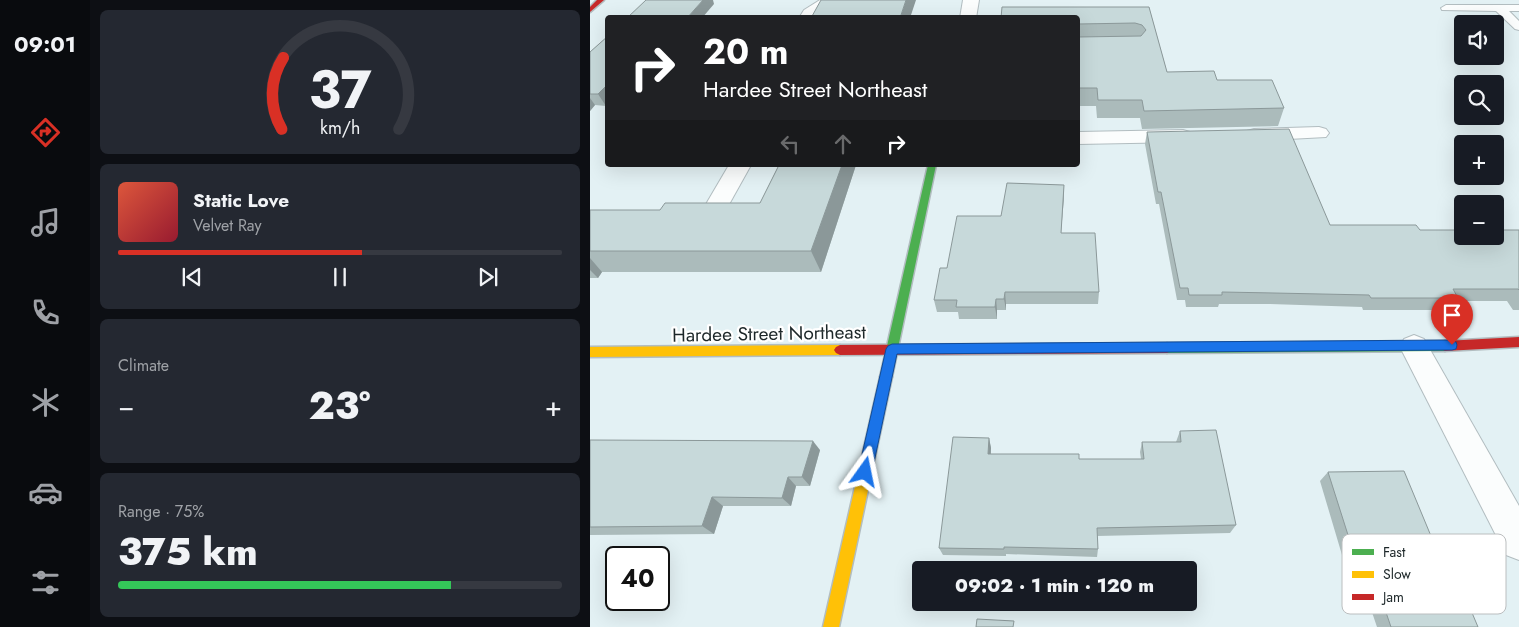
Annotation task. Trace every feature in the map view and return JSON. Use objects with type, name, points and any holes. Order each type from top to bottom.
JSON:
[{"type":"street","points":[[590,10],[601,0]]},
{"type":"street","points":[[808,15],[832,0]]},
{"type":"street","points":[[969,15],[972,0]]},
{"type":"street","points":[[1232,135],[1319,133]]},
{"type":"street","points":[[1080,138],[1203,136]]},
{"type":"street","points":[[714,211],[739,167]]},
{"type":"street","points":[[831,627],[932,167]]},
{"type":"street","name":"Hardee Street Northeast","points":[[590,352],[1414,347],[1519,342]]},
{"type":"street","points":[[1414,347],[1519,542]]},
{"type":"lane","points":[[1446,8],[1519,8]]},
{"type":"lane","points":[[1499,8],[1519,27]]},
{"type":"building","points":[[646,0],[703,0],[690,15],[630,15]]},
{"type":"building","points":[[821,0],[906,0],[901,15],[813,15]]},
{"type":"building","points":[[1002,7],[1149,7],[1167,72],[1214,71],[1217,80],[1272,80],[1284,108],[1144,111],[1142,100],[1098,100],[1097,88],[1080,88],[1080,37],[1141,36],[1146,30],[1142,25],[1135,23],[1080,24],[1080,15],[1001,15]]},
{"type":"building","points":[[605,39],[605,87],[598,94],[590,94],[590,52]]},
{"type":"building","points":[[1289,129],[1330,225],[1416,225],[1420,230],[1454,230],[1454,245],[1504,245],[1504,230],[1519,230],[1519,290],[1453,289],[1458,298],[1371,298],[1369,295],[1222,292],[1222,295],[1189,295],[1188,288],[1180,288],[1161,192],[1158,192],[1147,132]]},
{"type":"building","points":[[778,167],[841,167],[811,251],[590,251],[590,210],[660,210],[665,203],[760,203]]},
{"type":"building","points":[[1007,183],[1064,185],[1061,233],[1095,233],[1099,292],[1005,292],[1004,299],[996,299],[995,307],[956,307],[957,300],[934,300],[940,268],[947,268],[957,216],[1001,216]]},
{"type":"building","points":[[1216,430],[1236,525],[1097,528],[1098,549],[939,548],[953,437],[989,438],[988,454],[1079,454],[1079,459],[1144,459],[1142,442],[1181,442],[1180,431]]},
{"type":"building","points":[[590,440],[813,441],[802,477],[788,477],[782,498],[712,497],[702,526],[590,527]]},
{"type":"building","points":[[1404,471],[1430,534],[1348,534],[1328,472]]},
{"type":"building","points":[[1387,614],[1473,614],[1478,627],[1391,627]]},
{"type":"building","points":[[977,619],[1014,621],[1013,627],[976,627]]},
{"type":"traffic: fast","points":[[886,377],[932,167]]},
{"type":"traffic: fast","points":[[1167,348],[1445,346]]},
{"type":"traffic: slow","points":[[590,352],[840,350]]},
{"type":"traffic: slow","points":[[831,627],[886,377]]},
{"type":"traffic: jam","points":[[590,10],[601,0]]},
{"type":"traffic: jam","points":[[1445,346],[1519,342]]},
{"type":"traffic: jam","points":[[840,350],[1167,348]]},
{"type":"route","points":[[865,472],[892,349],[1414,347],[1452,345]]}]
